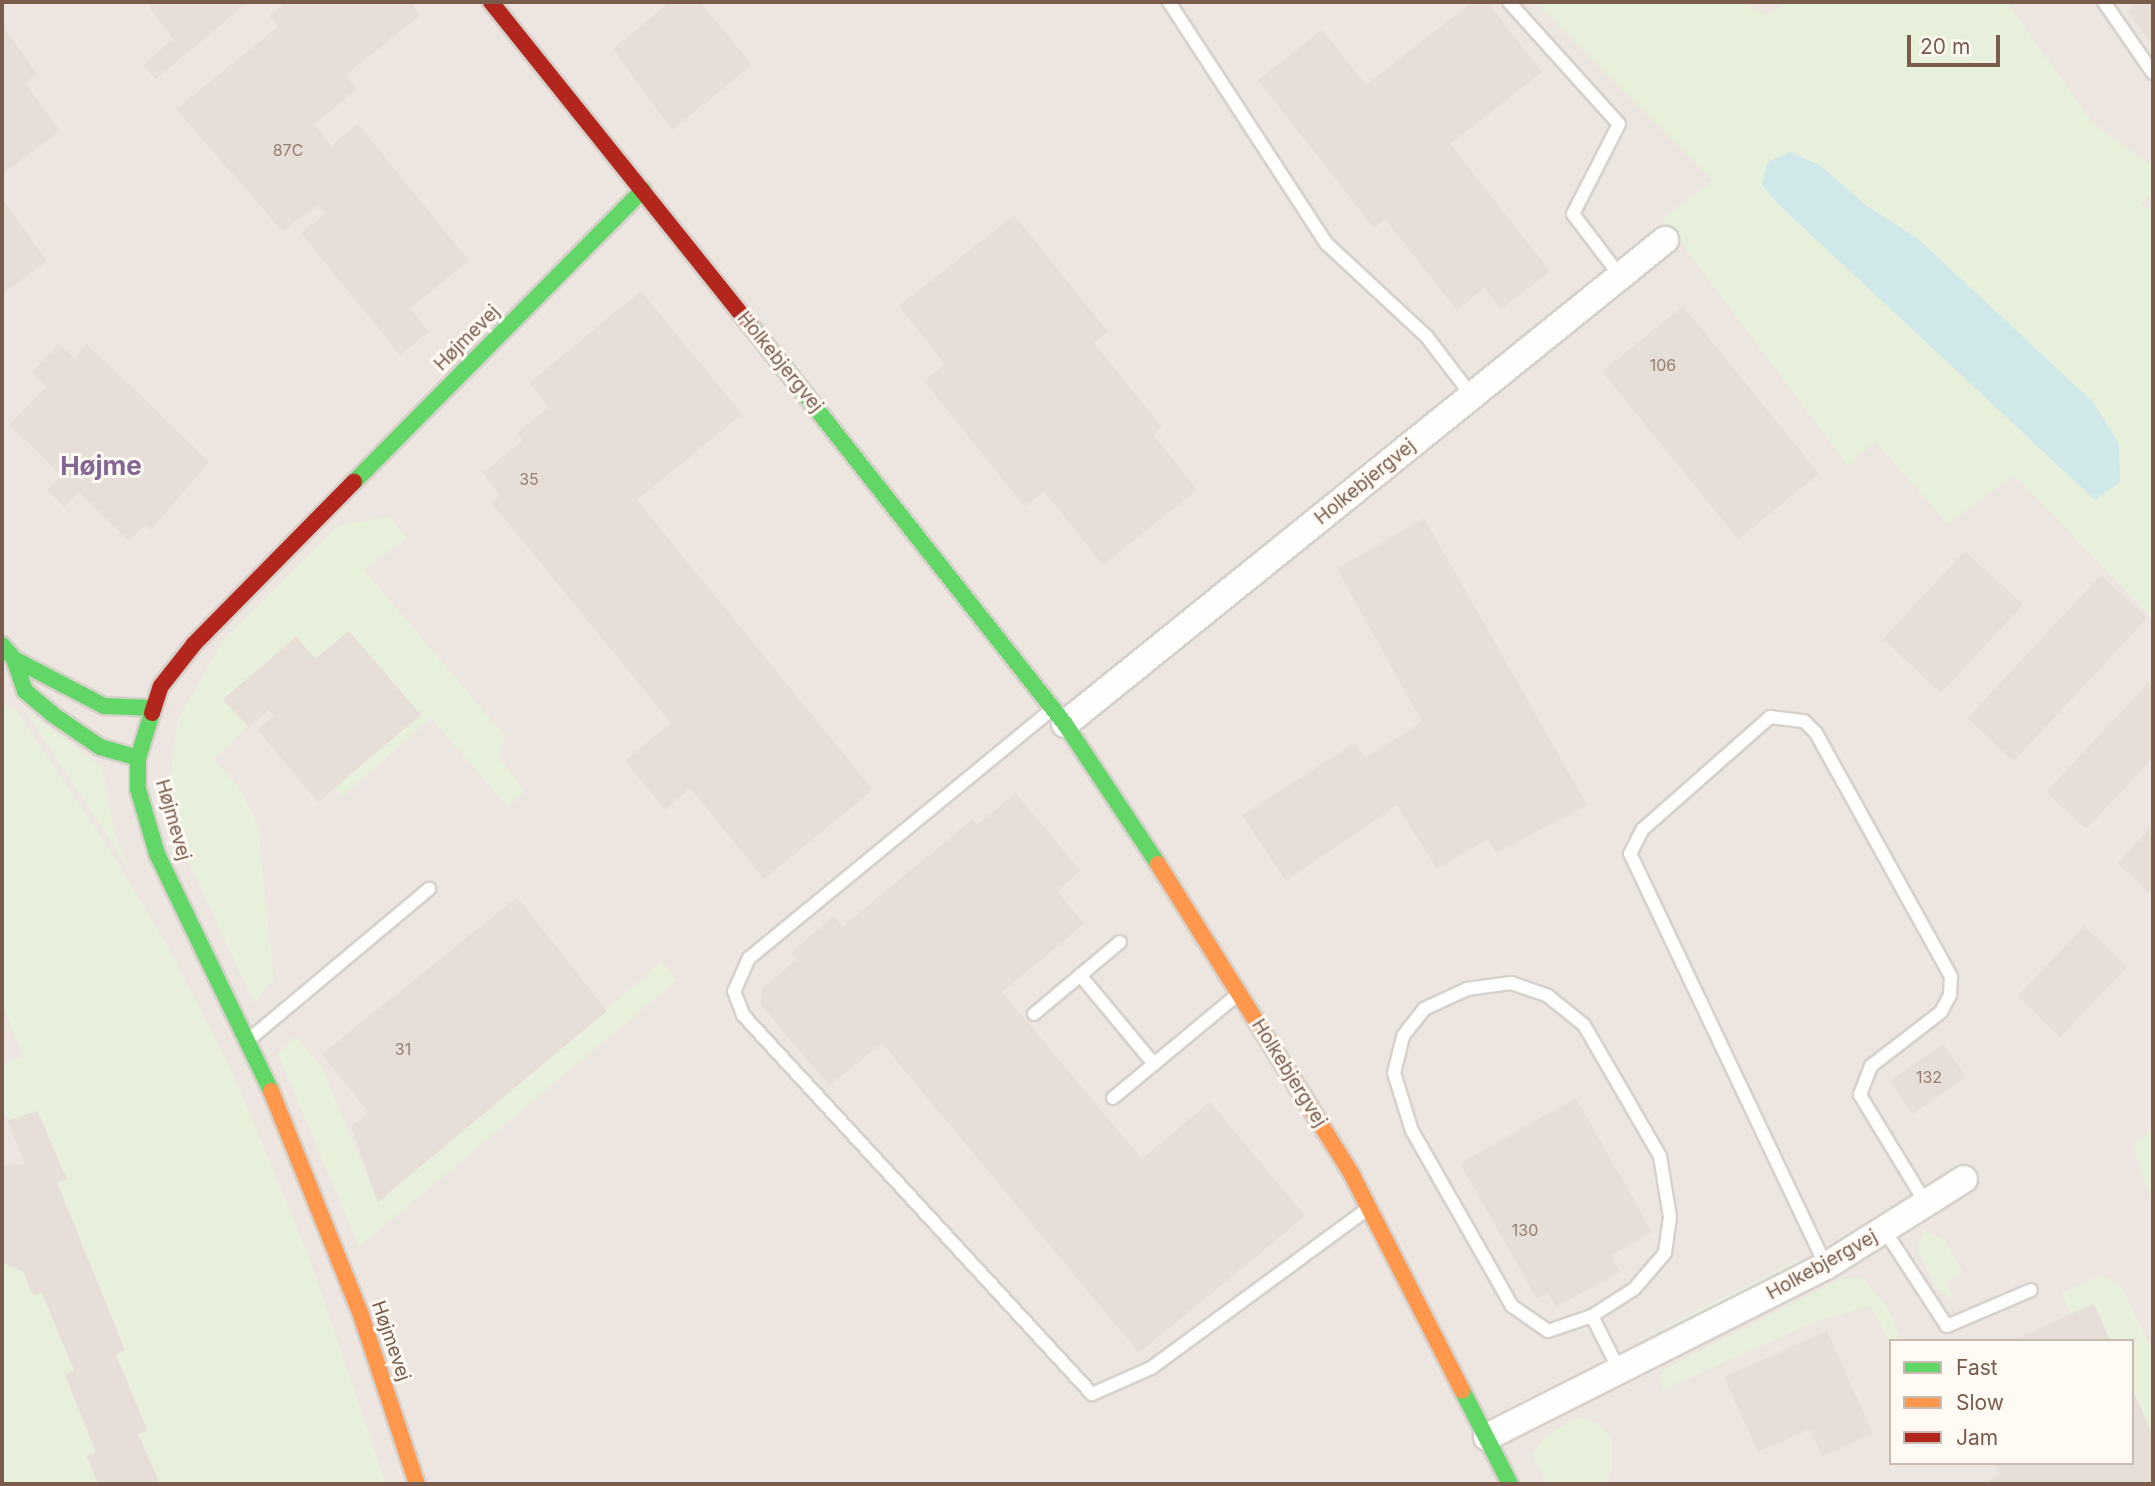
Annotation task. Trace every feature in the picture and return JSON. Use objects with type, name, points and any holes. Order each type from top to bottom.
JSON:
[{"type":"street","name":"Holkebjergvej","points":[[491,2],[1059,717],[1240,992],[1369,1208],[1510,1484]]},
{"type":"street","name":"Højmevej","points":[[417,1484],[361,1315],[249,1040],[157,854],[138,789],[138,758],[161,686],[194,644],[643,190]]},
{"type":"street","name":"Holkebjergvej","points":[[1059,717],[1472,396],[1665,240]]},
{"type":"street","points":[[2,645],[8,664],[25,691],[52,714],[100,747],[138,758]]},
{"type":"street","points":[[8,664],[40,668],[104,706],[154,708]]},
{"type":"street","name":"Holkebjergvej","points":[[1487,1437],[1826,1266],[1927,1205],[1964,1178]]},
{"type":"lane","points":[[1169,2],[1327,244],[1427,337],[1472,396]]},
{"type":"lane","points":[[1509,2],[1619,124],[1573,214],[1620,276]]},
{"type":"lane","points":[[2104,2],[2153,73]]},
{"type":"lane","points":[[1059,717],[749,958],[734,992],[743,1015],[1092,1394],[1151,1368],[1369,1208]]},
{"type":"lane","points":[[1826,1266],[1630,854],[1643,829],[1770,717],[1804,721],[1816,733],[1951,977],[1950,995],[1941,1012],[1871,1066],[1860,1095],[1927,1205]]},
{"type":"lane","points":[[249,1040],[429,889]]},
{"type":"lane","points":[[1034,1014],[1119,942]]},
{"type":"lane","points":[[1080,975],[1154,1064]]},
{"type":"lane","points":[[1511,983],[1548,996],[1584,1025],[1660,1156],[1670,1217],[1665,1253],[1634,1289],[1592,1316],[1548,1331],[1512,1306],[1412,1131],[1394,1073],[1403,1035],[1424,1009],[1467,989],[1511,983]]},
{"type":"lane","points":[[1113,1098],[1240,992]]},
{"type":"lane","points":[[1885,1231],[1947,1326],[2031,1290]]},
{"type":"lane","points":[[1592,1316],[1619,1370]]},
{"type":"shaded area","points":[[2,2],[2153,2],[2153,1484],[2,1484]]},
{"type":"green space","points":[[1535,2],[1744,2],[1766,16],[1787,2],[2007,2],[2093,123],[2153,167],[2153,193],[2140,203],[2153,212],[2153,619],[2014,475],[1948,524],[1875,441],[1848,466],[1662,218],[1713,181]]},
{"type":"green space","points":[[389,517],[407,538],[364,570],[505,736],[499,757],[525,791],[508,807],[431,718],[342,797],[335,787],[420,714],[349,631],[315,659],[296,637],[224,700],[248,727],[214,759],[241,790],[258,825],[274,979],[254,1003],[181,846],[170,780],[178,719],[224,639],[339,525]]},
{"type":"green space","points":[[3,704],[15,709],[103,839],[170,950],[233,1073],[310,1259],[386,1484],[160,1484],[138,1434],[147,1429],[116,1355],[125,1350],[57,1183],[66,1178],[38,1112],[8,1121],[2,1106],[2,1065],[23,1056],[2,1005]]},
{"type":"green space","points":[[24,709],[102,767],[115,833],[131,872]]},
{"type":"green space","points":[[662,962],[677,980],[359,1247],[278,1054],[295,1037],[322,1067],[378,1202]]},
{"type":"green space","points":[[2153,1130],[2153,1203],[2132,1145]]},
{"type":"green space","points":[[1924,1230],[1945,1240],[1963,1273],[1947,1281],[1954,1303],[1934,1285],[1917,1248]]},
{"type":"green space","points":[[1801,1258],[1778,1276],[1630,1345],[1634,1342]]},
{"type":"green space","points":[[2,1262],[24,1272],[33,1295],[42,1293],[74,1370],[65,1375],[96,1452],[87,1456],[98,1484],[2,1484]]},
{"type":"green space","points":[[2103,1275],[2122,1287],[2153,1352],[2151,1431],[2134,1393],[2134,1339],[2109,1339],[2094,1304],[2071,1314],[2061,1293]]},
{"type":"green space","points":[[1862,1278],[1886,1304],[1901,1339],[1889,1341],[1871,1306],[1819,1320],[1662,1390],[1661,1371],[1840,1279]]},
{"type":"green space","points":[[1577,1418],[1598,1423],[1612,1438],[1612,1469],[1605,1484],[1547,1484],[1532,1455],[1547,1435]]},
{"type":"water","points":[[1790,152],[1821,166],[1867,206],[1917,238],[2094,403],[2119,444],[2120,482],[2095,500],[1777,203],[1762,185],[1768,162]]},
{"type":"building","points":[[154,2],[248,2],[156,79],[143,65],[173,39],[149,7]]},
{"type":"building","points":[[287,2],[410,2],[420,15],[346,75],[357,89],[314,124],[331,146],[358,124],[469,261],[410,308],[429,332],[400,355],[301,233],[325,214],[318,206],[282,231],[176,109],[278,27],[269,16]]},
{"type":"building","points":[[670,2],[700,2],[752,65],[672,130],[613,49]]},
{"type":"building","points":[[1472,2],[1487,2],[1542,72],[1450,144],[1550,271],[1501,309],[1484,288],[1457,310],[1385,219],[1374,228],[1258,80],[1322,30],[1366,85]]},
{"type":"building","points":[[2139,2],[2153,2],[2153,46],[2127,10]]},
{"type":"building","points":[[2,25],[37,74],[25,83],[60,131],[2,174]]},
{"type":"building","points":[[2,199],[47,261],[2,294]]},
{"type":"building","points":[[1014,215],[1108,332],[1094,343],[1162,427],[1153,434],[1197,490],[1103,565],[1044,491],[1025,507],[924,381],[945,364],[899,306]]},
{"type":"building","points":[[641,291],[742,414],[637,500],[873,790],[764,879],[690,788],[665,810],[625,761],[671,723],[491,502],[500,495],[483,473],[523,440],[517,433],[549,407],[529,383]]},
{"type":"building","points":[[1683,306],[1819,474],[1738,539],[1602,371]]},
{"type":"building","points":[[59,344],[74,358],[87,344],[209,462],[151,530],[145,525],[129,541],[79,492],[64,507],[47,490],[61,475],[9,425],[46,387],[31,373]]},
{"type":"building","points":[[1424,518],[1587,805],[1497,853],[1488,839],[1437,869],[1397,805],[1286,881],[1242,815],[1355,743],[1365,758],[1422,722],[1337,569]]},
{"type":"building","points":[[1965,551],[2023,605],[1941,693],[1883,639]]},
{"type":"building","points":[[2101,575],[2147,618],[2013,761],[1967,718]]},
{"type":"building","points":[[349,631],[421,715],[318,802],[257,730],[274,716],[268,710],[248,727],[223,699],[296,637],[315,659]]},
{"type":"building","points":[[2153,678],[2153,758],[2086,829],[2046,792]]},
{"type":"building","points":[[1016,793],[1081,871],[1057,891],[1084,924],[1002,992],[1142,1159],[1210,1102],[1305,1216],[1139,1353],[882,1043],[829,1086],[761,1005],[762,989],[797,959],[791,952],[834,916],[842,927],[973,819],[977,825]]},
{"type":"building","points":[[2153,825],[2153,896],[2118,863]]},
{"type":"building","points":[[517,897],[607,1011],[378,1202],[351,1126],[369,1113],[322,1054]]},
{"type":"building","points":[[2085,926],[2127,967],[2060,1037],[2018,996]]},
{"type":"building","points":[[1943,1044],[1966,1077],[1913,1114],[1890,1081]]},
{"type":"building","points":[[1576,1098],[1652,1232],[1611,1255],[1620,1272],[1556,1307],[1548,1293],[1537,1299],[1460,1163]]},
{"type":"building","points":[[37,1111],[67,1179],[57,1183],[125,1350],[116,1355],[147,1430],[138,1434],[160,1484],[98,1484],[87,1456],[96,1452],[65,1375],[74,1370],[42,1293],[33,1296],[24,1272],[2,1262],[2,1166],[25,1164],[8,1121]]},
{"type":"building","points":[[2094,1304],[2109,1339],[2016,1339]]},
{"type":"building","points":[[1827,1331],[1873,1434],[1822,1456],[1810,1429],[1758,1452],[1724,1377]]},
{"type":"building","points":[[2134,1393],[2153,1436],[2153,1484],[1991,1484],[1989,1480],[2000,1475],[1996,1465],[2134,1465]]},
{"type":"traffic: fast","points":[[354,482],[643,190]]},
{"type":"traffic: fast","points":[[751,326],[1065,724],[1158,864]]},
{"type":"traffic: fast","points":[[2,645],[14,659],[25,691],[52,714],[100,747],[138,758]]},
{"type":"traffic: fast","points":[[14,659],[104,706],[154,708]]},
{"type":"traffic: fast","points":[[152,713],[138,758],[138,789],[157,854],[271,1091]]},
{"type":"traffic: fast","points":[[1462,1390],[1510,1484]]},
{"type":"traffic: slow","points":[[1158,864],[1352,1175],[1462,1390]]},
{"type":"traffic: slow","points":[[271,1091],[361,1315],[417,1484]]},
{"type":"traffic: jam","points":[[491,2],[751,326]]},
{"type":"traffic: jam","points":[[152,713],[161,686],[194,644],[354,482]]},
{"type":"district","name":"Højme","points":[[101,466]]}]
